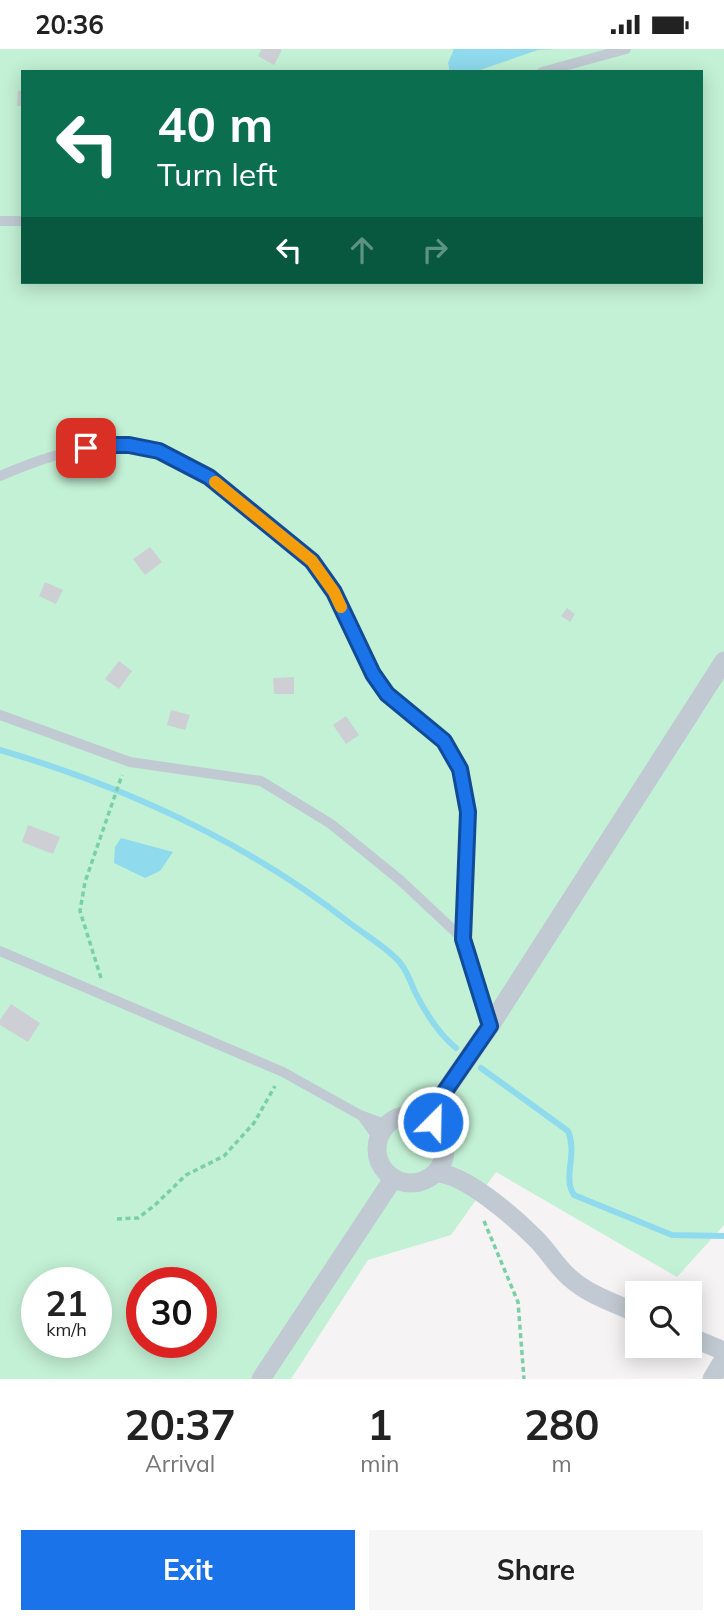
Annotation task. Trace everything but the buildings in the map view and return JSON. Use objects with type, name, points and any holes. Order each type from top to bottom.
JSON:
[{"type":"street","points":[[427,1119],[490,1026],[724,661]]},
{"type":"street","points":[[261,1379],[385,1180],[376,1152],[383,1131],[397,1117],[408,1115],[427,1119],[443,1136],[446,1146],[443,1171]]},
{"type":"street","points":[[385,1180],[414,1184],[443,1171]]},
{"type":"street","points":[[443,1171],[489,1200],[536,1238],[569,1278],[589,1292],[625,1308]]},
{"type":"street","points":[[702,1341],[724,1351]]},
{"type":"street","points":[[712,1379],[724,1359]]},
{"type":"lane","points":[[549,70],[626,49]]},
{"type":"lane","points":[[0,221],[21,221]]},
{"type":"lane","points":[[0,476],[69,452],[104,445],[129,445],[159,451],[209,477],[312,561],[334,592],[373,674],[387,694],[444,741],[460,769],[468,812],[463,939],[490,1026]]},
{"type":"lane","points":[[0,715],[130,762],[261,781],[331,824],[400,880],[463,939]]},
{"type":"lane","points":[[0,951],[283,1072],[383,1131]]},
{"type":"path","points":[[108,997],[80,911],[85,882],[118,781]]},
{"type":"path","points":[[117,1219],[138,1218],[186,1175],[224,1156],[254,1123],[283,1072]]},
{"type":"path","points":[[489,1200],[483,1224],[518,1302],[524,1379]]},
{"type":"green space","points":[[0,49],[724,49],[724,1225],[677,1277],[496,1172],[451,1235],[368,1260],[291,1379],[0,1379]]},
{"type":"water","points":[[454,49],[556,49],[538,50],[480,70],[450,70],[448,63]]},
{"type":"water","points":[[121,838],[173,852],[160,871],[145,878],[114,863],[115,847]]},
{"type":"waterway","points":[[0,750],[93,781],[139,800],[184,820],[270,867],[311,894],[397,959],[428,1015],[456,1048]]},
{"type":"waterway","points":[[481,1068],[568,1131],[571,1140],[569,1181],[574,1195],[672,1235],[724,1236]]},
{"type":"slow traffic","points":[[215,482],[312,561],[341,607]]},
{"type":"route","points":[[86,448],[129,445],[159,451],[209,477],[312,561],[334,592],[373,674],[387,694],[444,741],[460,769],[468,812],[463,939],[490,1026],[436,1105],[433,1122]]}]
